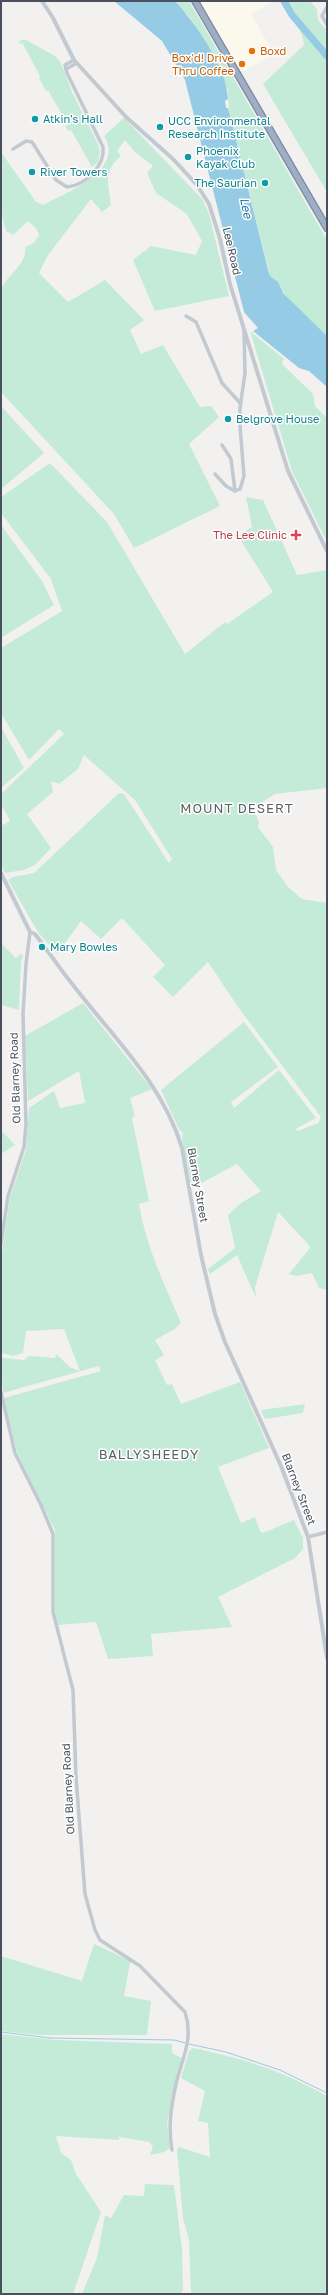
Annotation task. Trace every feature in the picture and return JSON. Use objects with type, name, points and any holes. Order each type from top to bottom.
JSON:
[{"type":"highway","points":[[195,1],[327,228]]},
{"type":"street","name":"Lee Road","points":[[42,1],[55,21],[76,61],[126,117],[173,158],[197,186],[209,204],[244,330],[288,471],[327,551]]},
{"type":"street","points":[[327,7],[322,16],[327,25]]},
{"type":"street","points":[[12,149],[26,141],[32,142],[56,180],[65,186],[76,184],[91,174],[103,160],[103,147],[66,67],[76,61]]},
{"type":"street","points":[[186,316],[196,322],[222,383],[240,404]]},
{"type":"street","points":[[235,491],[240,489],[244,476],[240,426],[240,404],[245,373],[244,330]]},
{"type":"street","points":[[222,445],[231,459],[235,491]]},
{"type":"street","points":[[215,474],[226,486],[235,491]]},
{"type":"street","name":"Blarney Street","points":[[1,873],[30,932],[35,934],[72,985],[152,1083],[172,1119],[182,1148],[201,1255],[215,1314],[224,1340],[281,1466],[308,1537],[327,1658]]},
{"type":"street","name":"Old Blarney Road","points":[[1,1244],[8,1196],[25,1139],[27,1110],[23,1051],[23,1014],[26,964],[30,932]]},
{"type":"street","name":"Old Blarney Road","points":[[1,1392],[15,1453],[42,1505],[53,1534],[53,1612],[73,1690],[82,1864],[85,1894],[95,1930],[103,1943],[140,1966],[185,2012],[188,2022],[189,2039],[176,2083],[169,2122],[172,2150]]},
{"type":"street","points":[[308,1537],[327,1532]]},
{"type":"shaded area","points":[[200,1],[273,1],[251,14],[274,54],[241,72]]},
{"type":"green space","points":[[175,1],[189,1],[327,240],[327,336],[297,309],[270,276],[229,114],[228,90],[190,18]]},
{"type":"green space","points":[[280,1],[310,1],[317,9],[318,20],[327,31],[327,192],[263,84],[304,45],[301,32]]},
{"type":"green space","points":[[21,40],[26,40],[55,56],[61,63],[72,92],[98,144],[100,152],[98,162],[92,167],[71,130],[68,131],[65,126],[68,125],[48,90],[46,91],[39,78],[40,76],[23,44],[18,43]]},
{"type":"green space","points":[[124,118],[202,199],[209,214],[229,296],[155,311],[133,260],[151,246],[196,255],[202,241],[187,214],[156,193],[147,173],[153,166],[134,151],[125,140],[117,151],[121,156],[111,167],[109,172],[108,184],[111,205],[102,212],[91,199],[48,255],[39,273],[68,302],[105,280],[144,320],[130,330],[141,354],[163,345],[200,407],[211,406],[219,417],[189,444],[220,506],[134,548],[114,514],[1,392],[1,289],[24,258],[25,247],[34,243],[39,235],[36,228],[28,221],[13,235],[6,231],[1,211],[1,152],[36,202],[43,205],[78,187],[100,170],[107,159],[109,148],[104,136]]},
{"type":"green space","points":[[250,331],[284,359],[282,364],[313,394],[315,406],[327,418],[327,542],[292,471]]},
{"type":"green space","points":[[1,406],[44,453],[1,489]]},
{"type":"green space","points":[[50,463],[107,522],[185,654],[225,622],[227,624],[273,592],[238,536],[252,527],[246,497],[263,500],[297,575],[327,570],[327,788],[275,794],[253,808],[259,822],[258,827],[273,847],[276,870],[288,887],[302,899],[327,903],[327,1290],[319,1288],[312,1273],[297,1276],[289,1274],[310,1248],[278,1212],[255,1287],[256,1298],[237,1255],[210,1274],[208,1269],[235,1248],[228,1215],[241,1203],[261,1191],[237,1164],[192,1188],[182,1139],[183,1133],[179,1129],[161,1090],[244,1022],[278,1067],[231,1102],[234,1108],[279,1070],[316,1118],[295,1129],[298,1131],[318,1123],[321,1117],[238,1007],[208,962],[173,997],[153,977],[165,965],[122,918],[101,939],[81,921],[57,954],[38,932],[8,880],[13,877],[34,873],[119,793],[124,794],[169,863],[172,859],[135,800],[84,755],[78,769],[59,784],[51,781],[53,792],[27,814],[51,848],[35,865],[24,870],[5,873],[1,865],[1,826],[10,821],[1,804],[1,794],[64,734],[59,729],[29,760],[1,713],[1,648],[62,611],[51,579],[1,513],[1,497]]},
{"type":"green space","points":[[1,525],[42,581],[54,605],[1,638]]},
{"type":"green space","points":[[1,727],[24,768],[1,788]]},
{"type":"green space","points":[[1,943],[16,958],[20,954],[23,955],[21,962],[19,1010],[1,1005]]},
{"type":"green space","points":[[83,1003],[152,1089],[130,1098],[135,1116],[132,1118],[149,1201],[139,1204],[151,1250],[181,1323],[175,1329],[155,1340],[164,1355],[155,1360],[167,1385],[172,1384],[181,1404],[240,1382],[269,1448],[218,1467],[241,1523],[255,1517],[260,1531],[263,1533],[294,1520],[303,1538],[303,1549],[295,1558],[218,1597],[232,1627],[151,1634],[153,1656],[108,1659],[96,1622],[58,1625],[55,1612],[55,1530],[17,1452],[4,1398],[101,1371],[99,1366],[3,1393],[1,1358],[24,1360],[29,1356],[55,1358],[56,1354],[71,1368],[80,1371],[64,1329],[26,1331],[23,1353],[13,1356],[1,1353],[1,1260],[10,1197],[26,1150],[29,1108],[54,1091],[60,1108],[85,1103],[79,1071],[28,1101],[25,1036]]},
{"type":"green space","points":[[1,1130],[15,1145],[1,1154]]},
{"type":"green space","points":[[305,1404],[303,1413],[265,1419],[261,1410]]},
{"type":"green space","points":[[94,1944],[133,1962],[130,1963],[124,1996],[151,2001],[147,2035],[38,2035],[1,2031],[1,1956],[82,1981]]},
{"type":"green space","points":[[1,2034],[56,2040],[172,2044],[172,2053],[182,2058],[167,2122],[170,2148],[164,2152],[150,2155],[153,2146],[149,2142],[119,2137],[119,2140],[56,2136],[61,2153],[71,2160],[76,2174],[101,2212],[73,2294],[1,2294]]},
{"type":"green space","points":[[193,2048],[229,2056],[262,2066],[294,2079],[327,2096],[327,2294],[191,2294],[189,2240],[183,2218],[177,2150],[179,2147],[210,2157],[208,2123],[198,2121],[205,2091],[181,2078],[189,2051]]},
{"type":"green space","points":[[145,2184],[174,2185],[182,2249],[183,2290],[180,2294],[82,2294],[97,2258],[105,2215],[111,2218],[124,2195],[144,2196]]},
{"type":"water","name":"Lee","points":[[114,1],[175,1],[201,34],[209,47],[222,74],[226,87],[228,99],[225,101],[226,108],[228,108],[270,276],[278,282],[283,293],[327,336],[327,387],[309,371],[299,368],[253,331],[258,328],[244,312],[185,80],[162,41]]},
{"type":"waterway","points":[[284,1],[292,15],[327,56]]},
{"type":"waterway","points":[[1,2032],[50,2038],[174,2040],[186,2043]]},
{"type":"waterway","points":[[189,2044],[226,2052],[280,2070],[327,2093]]},
{"type":"place","name":"Boxd","points":[[252,51]]},
{"type":"place","name":"Box'd! Drive Thru Coffee","points":[[242,64]]},
{"type":"place","name":"Atkin's Hall","points":[[35,119]]},
{"type":"place","name":"UCC Environmental Research Institute","points":[[160,127]]},
{"type":"place","name":"Phoenix Kayak Club","points":[[188,157]]},
{"type":"place","name":"River Towers","points":[[32,172]]},
{"type":"place","name":"The Saurian","points":[[265,183]]},
{"type":"place","name":"Belgrove House","points":[[228,419]]},
{"type":"place","name":"The Lee Clinic","points":[[296,535]]},
{"type":"place","name":"Mary Bowles","points":[[42,947]]},
{"type":"district","name":"MOUNT DESERT","points":[[237,808]]},
{"type":"district","name":"BALLYSHEEDY","points":[[149,1454]]}]
